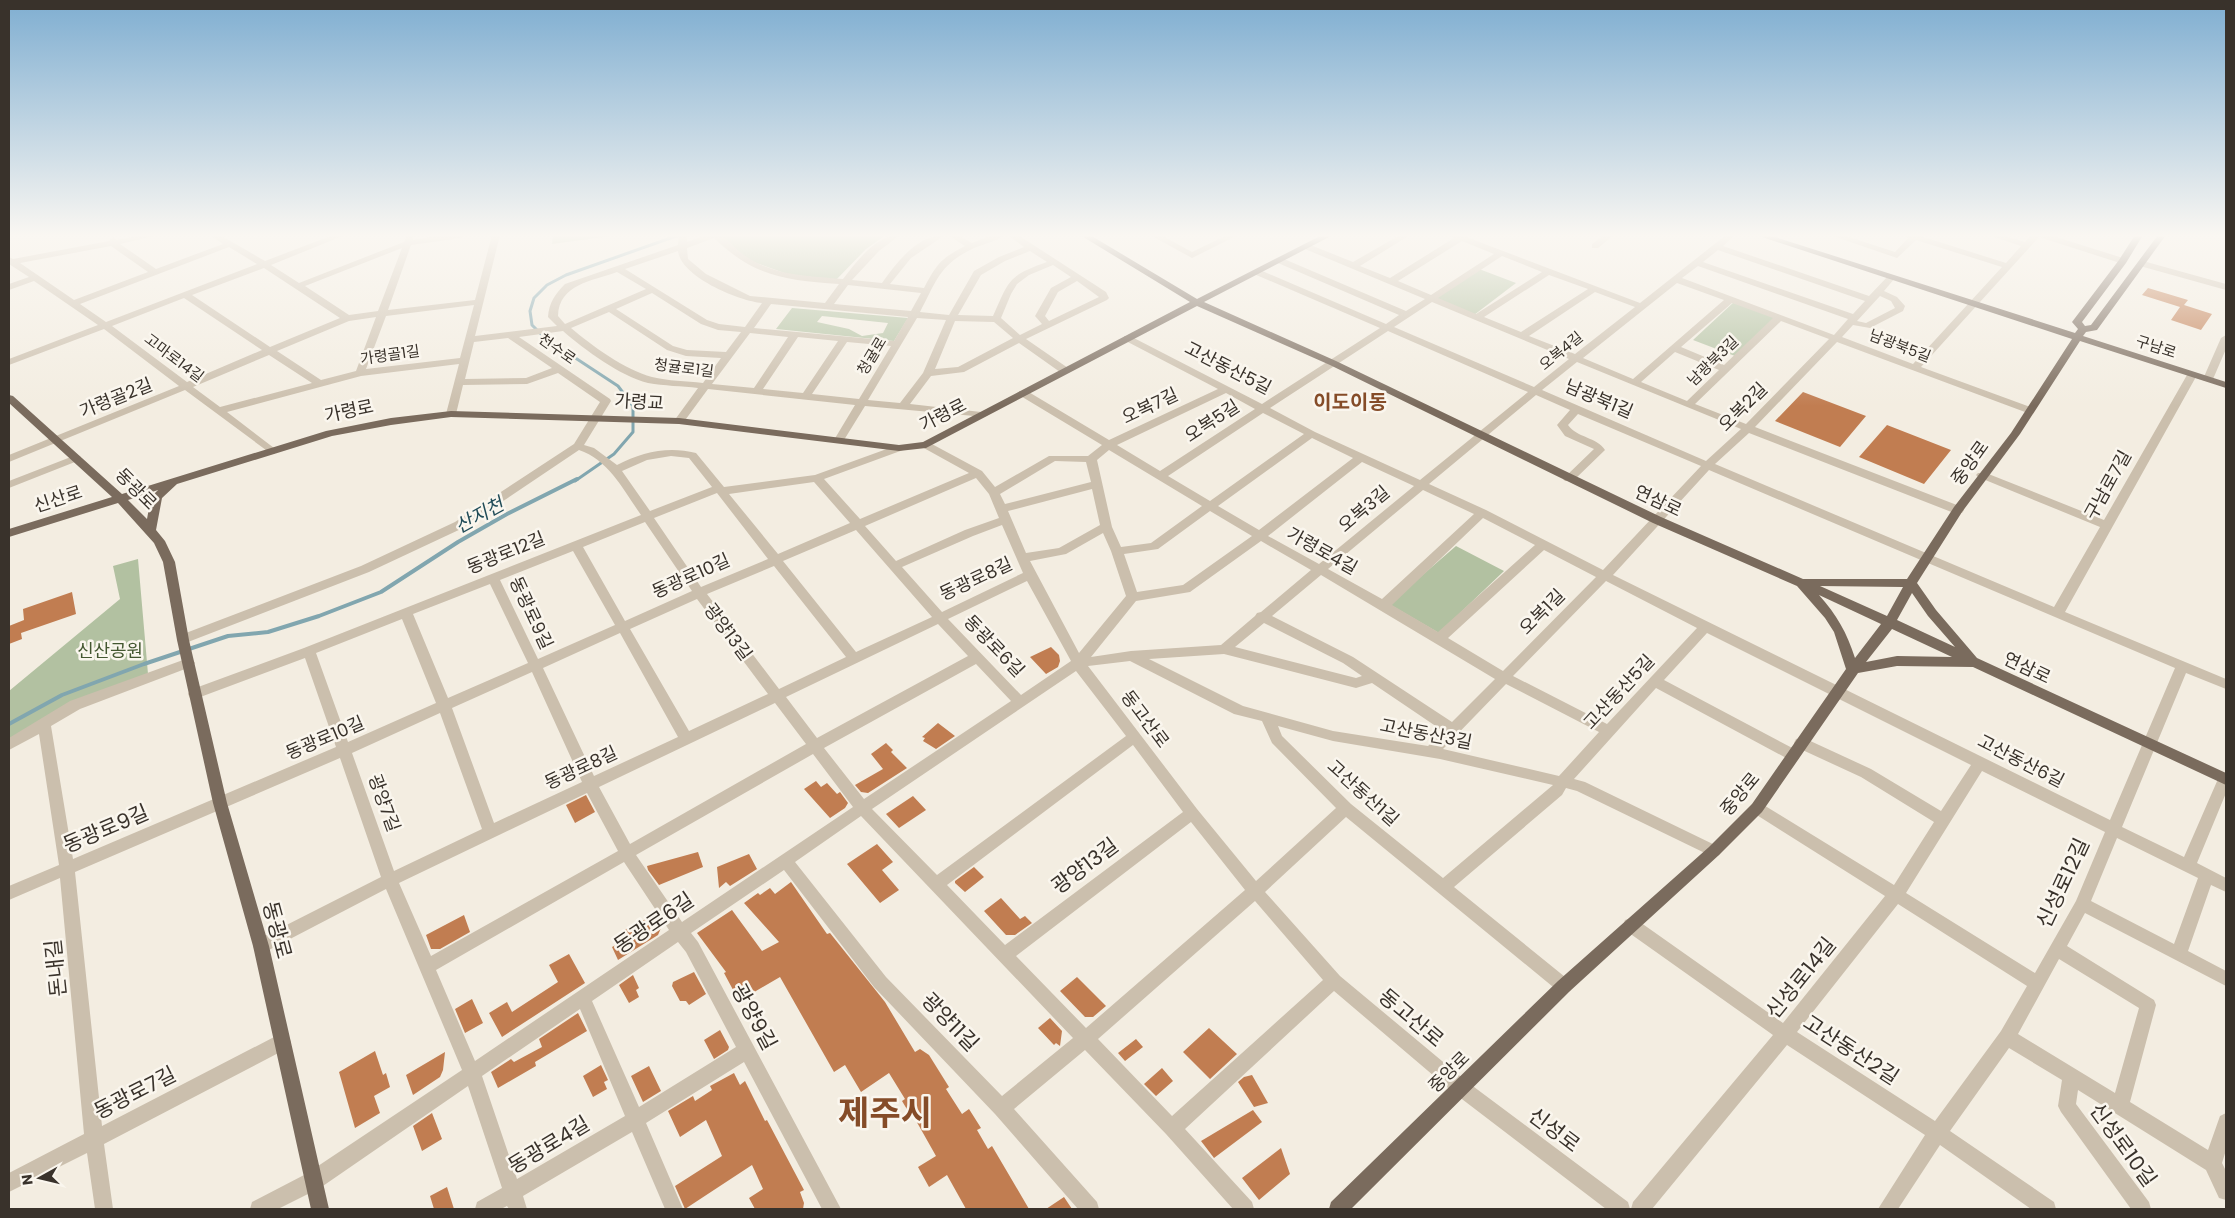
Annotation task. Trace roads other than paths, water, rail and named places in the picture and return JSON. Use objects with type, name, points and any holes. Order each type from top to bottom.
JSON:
[{"type":"main road","name":"연삼로","points":[[1179,292],[1198,303],[1333,363],[1656,520],[1800,582],[2226,779]]},
{"type":"main road","name":"가령로","points":[[679,421],[899,448],[926,445],[1064,370],[1219,292]]},
{"type":"main road","name":"구남로","points":[[1934,292],[1974,305],[2080,333],[2226,385]]},
{"type":"main road","name":"중앙로","points":[[2080,333],[2077,322],[2100,292]]},
{"type":"main road","name":"중앙로","points":[[1338,1209],[1564,986],[1714,851],[1757,808],[1837,690],[1889,623],[1911,583],[1958,510],[1982,475],[2015,434],[2080,333],[2094,328],[2122,292]]},
{"type":"main road","name":"동광로","points":[[9,398],[131,508],[158,541],[168,562],[183,640],[220,803],[261,946],[320,1209]]},
{"type":"main road","name":"가령로","points":[[118,498],[270,450],[378,422],[451,414],[597,417]]},
{"type":"main road","name":"가령교","points":[[597,417],[679,421]]},
{"type":"main road","points":[[150,531],[155,502],[160,492],[171,484],[198,472]]},
{"type":"main road","name":"신산로","points":[[9,533],[118,498]]},
{"type":"main road","points":[[1800,582],[1911,583],[1932,613],[1976,663]]},
{"type":"main road","points":[[1800,582],[1833,620],[1840,632],[1852,670],[1897,661],[1922,660],[1976,663]]},
{"type":"street","name":"고마로14길","points":[[56,292],[106,325],[270,450]]},
{"type":"street","points":[[73,303],[103,292]]},
{"type":"street","points":[[9,362],[193,292]]},
{"type":"street","points":[[307,292],[347,318]]},
{"type":"street","points":[[360,373],[390,292]]},
{"type":"street","points":[[451,414],[482,292]]},
{"type":"street","points":[[562,292],[558,296],[553,308],[553,317],[563,328]]},
{"type":"street","points":[[470,340],[563,328],[648,292]]},
{"type":"street","points":[[655,292],[704,322],[718,327],[897,344]]},
{"type":"street","points":[[731,292],[748,299],[768,302],[996,320],[1019,339],[1064,370]]},
{"type":"street","points":[[828,306],[838,292]]},
{"type":"street","name":"청귤로","points":[[838,440],[927,292]]},
{"type":"street","points":[[903,407],[928,373],[952,318],[967,292]]},
{"type":"street","points":[[996,320],[1002,309],[1007,292]]},
{"type":"street","points":[[1048,325],[1040,316],[1053,292]]},
{"type":"street","points":[[928,373],[960,370],[1104,298],[1103,294],[1100,292]]},
{"type":"street","name":"남광북1길","points":[[1303,292],[1708,464],[1926,560]]},
{"type":"street","points":[[1353,292],[1407,315]]},
{"type":"street","points":[[1414,292],[1747,429],[1835,461],[1958,510]]},
{"type":"street","name":"오복5길","points":[[1161,475],[1442,292]]},
{"type":"street","points":[[1476,318],[1517,292]]},
{"type":"street","points":[[1522,336],[1590,292]]},
{"type":"street","points":[[1602,292],[1640,306]]},
{"type":"street","name":"오복4길","points":[[1482,437],[1658,292]]},
{"type":"street","name":"남광북5길","points":[[1711,292],[2029,410]]},
{"type":"street","points":[[1777,292],[1867,326],[1900,309],[1900,306],[1894,299],[1878,292]]},
{"type":"street","points":[[1848,292],[1871,300]]},
{"type":"street","name":"오복2길","points":[[1656,520],[1708,464],[1747,429],[1836,338],[1878,292]]},
{"type":"street","points":[[1915,368],[1985,292]]},
{"type":"street","points":[[185,295],[320,384]]},
{"type":"street","name":"남광북3길","points":[[1636,382],[1731,299]]},
{"type":"street","name":"가령골2길","points":[[9,459],[347,318],[479,302]]},
{"type":"street","points":[[679,421],[768,302]]},
{"type":"street","points":[[609,308],[670,348],[686,353],[728,355]]},
{"type":"street","name":"남광북3길","points":[[1688,405],[1780,317]]},
{"type":"street","name":"청귤로1길","points":[[563,328],[635,375],[650,380],[981,415]]},
{"type":"street","points":[[756,392],[795,334]]},
{"type":"street","name":"천수로","points":[[510,335],[606,401],[597,417]]},
{"type":"street","name":"고산동산5길","points":[[1127,338],[1311,434],[1482,513],[1705,627],[1837,690]]},
{"type":"street","points":[[2208,379],[2223,352],[2226,338]]},
{"type":"street","points":[[805,397],[844,339]]},
{"type":"street","points":[[1674,348],[1726,369]]},
{"type":"street","name":"가령골1길","points":[[219,411],[360,373],[465,360]]},
{"type":"street","points":[[459,382],[527,381],[559,369]]},
{"type":"street","name":"구남로7길","points":[[2057,614],[2192,374]]},
{"type":"street","name":"오복7길","points":[[1091,458],[1110,444],[1227,389]]},
{"type":"street","name":"가령로4길","points":[[1023,393],[1319,571],[1384,606],[1503,677],[1609,730]]},
{"type":"street","points":[[1569,479],[1600,450],[1598,447],[1569,434],[1562,425],[1577,409]]},
{"type":"street","points":[[183,640],[365,569],[459,525],[578,446],[597,417]]},
{"type":"street","points":[[1117,551],[1154,546],[1311,434]]},
{"type":"street","name":"오복3길","points":[[1224,649],[1261,616],[1319,571],[1482,437]]},
{"type":"street","name":"동고산로","points":[[926,445],[978,473],[994,493],[1022,558],[1078,663],[1192,813],[1256,892],[1334,982],[1460,1087]]},
{"type":"street","points":[[578,446],[590,450],[616,470],[636,459],[654,454],[674,452],[692,455],[854,657]]},
{"type":"street","name":"동광로12길","points":[[195,694],[309,651],[645,516],[719,490],[817,478],[899,448]]},
{"type":"street","points":[[1078,663],[1132,597],[1186,589],[1260,536],[1361,457]]},
{"type":"street","points":[[9,485],[76,458]]},
{"type":"street","points":[[994,493],[1053,458],[1091,458],[1106,527],[1117,551],[1132,597]]},
{"type":"street","name":"광양13길","points":[[616,470],[645,516],[699,593],[862,808],[1172,1128],[1245,1209]]},
{"type":"street","name":"동광로10길","points":[[220,803],[978,473]]},
{"type":"street","points":[[1982,475],[2107,526]]},
{"type":"street","points":[[817,478],[858,525]]},
{"type":"street","points":[[895,566],[969,533],[1003,515],[1098,484]]},
{"type":"street","points":[[1384,606],[1482,513]]},
{"type":"street","name":"오복1길","points":[[1431,752],[1605,575],[1656,520]]},
{"type":"street","name":"동광로8길","points":[[858,525],[939,617]]},
{"type":"street","points":[[1022,558],[1062,551],[1106,527]]},
{"type":"street","points":[[575,544],[621,628],[687,740]]},
{"type":"street","points":[[1439,639],[1543,544]]},
{"type":"street","points":[[1926,560],[2226,684]]},
{"type":"street","name":"동광로8길","points":[[261,946],[390,880],[589,784],[687,740],[854,657],[1030,574]]},
{"type":"street","name":"동광로9길","points":[[493,577],[535,666]]},
{"type":"street","points":[[406,612],[444,706],[490,832]]},
{"type":"street","points":[[1261,616],[1348,660],[1453,730]]},
{"type":"street","name":"동광로6길","points":[[939,617],[1020,702]]},
{"type":"street","name":"고산동산5길","points":[[1561,782],[1705,627]]},
{"type":"street","points":[[1078,663],[1131,656],[1224,649],[1356,683],[1375,677]]},
{"type":"street","name":"광양7길","points":[[309,651],[390,880],[472,1073],[515,1201]]},
{"type":"street","name":"고산동산3길","points":[[1131,656],[1239,710],[1333,736],[1431,752],[1580,786],[1714,851]]},
{"type":"street","points":[[427,967],[815,746],[977,657]]},
{"type":"street","points":[[9,745],[75,705],[188,663]]},
{"type":"street","name":"동광로6길","points":[[260,1209],[313,1181],[1078,663]]},
{"type":"street","name":"광양9길","points":[[535,666],[589,784],[626,853],[679,932],[692,947],[832,1209]]},
{"type":"street","points":[[2149,743],[2182,666]]},
{"type":"street","points":[[1654,681],[1797,749],[1866,773],[1943,820]]},
{"type":"street","name":"고산동산6길","points":[[1837,690],[2226,885]]},
{"type":"street","name":"고산동산1길","points":[[1267,718],[1277,739],[1346,808],[1564,986]]},
{"type":"street","name":"돈내길","points":[[44,724],[67,868],[94,1139],[104,1209]]},
{"type":"street","points":[[936,884],[1134,737]]},
{"type":"street","name":"신성로12길","points":[[1887,1209],[1938,1133],[2007,1038],[2082,904],[2149,743]]},
{"type":"street","name":"신성로14길","points":[[1640,1209],[1785,1034],[1896,895],[1980,762]]},
{"type":"street","points":[[2188,866],[2226,779]]},
{"type":"street","points":[[1443,887],[1557,791],[1561,782]]},
{"type":"street","name":"동광로9길","points":[[9,894],[220,803]]},
{"type":"street","points":[[1001,1108],[1086,1040],[1256,892],[1346,808]]},
{"type":"street","points":[[1757,808],[2037,983]]},
{"type":"street","name":"광양13길","points":[[1004,955],[1192,813]]},
{"type":"street","name":"광양11길","points":[[785,860],[880,982],[1001,1108],[1090,1209]]},
{"type":"street","points":[[2178,953],[2207,875]]},
{"type":"street","points":[[2082,904],[2226,979]]},
{"type":"street","name":"고산동산2길","points":[[1632,925],[1785,1034],[1938,1133],[2047,1209]]},
{"type":"street","points":[[2057,949],[2148,1005],[2120,1107]]},
{"type":"street","points":[[1172,1128],[1334,982]]},
{"type":"street","points":[[583,998],[674,1209]]},
{"type":"street","points":[[2007,1038],[2213,1163],[2226,1191]]},
{"type":"street","name":"동광로7길","points":[[9,1183],[282,1042]]},
{"type":"street","name":"동광로4길","points":[[484,1209],[515,1201],[636,1119],[747,1050]]},
{"type":"street","name":"신성로10길","points":[[2071,1078],[2067,1106],[2142,1209]]},
{"type":"street","name":"신성로","points":[[1460,1087],[1613,1207]]},
{"type":"street","points":[[2213,1163],[2226,1122]]},
{"type":"waterway","name":"산지천","points":[[540,292],[534,298],[530,311],[532,325],[545,338],[618,386],[633,406],[633,432],[614,454],[575,481]]},
{"type":"waterway","name":"산지천","points":[[9,724],[62,695],[144,664],[228,636],[268,632],[319,616],[381,592],[458,542],[507,514],[577,479]]},
{"type":"district","name":"이도이동","points":[[1350,402]]},
{"type":"district","name":"제주시","points":[[885,1113]]},
{"type":"park label","name":"신산공원","points":[[110,651]]}]
